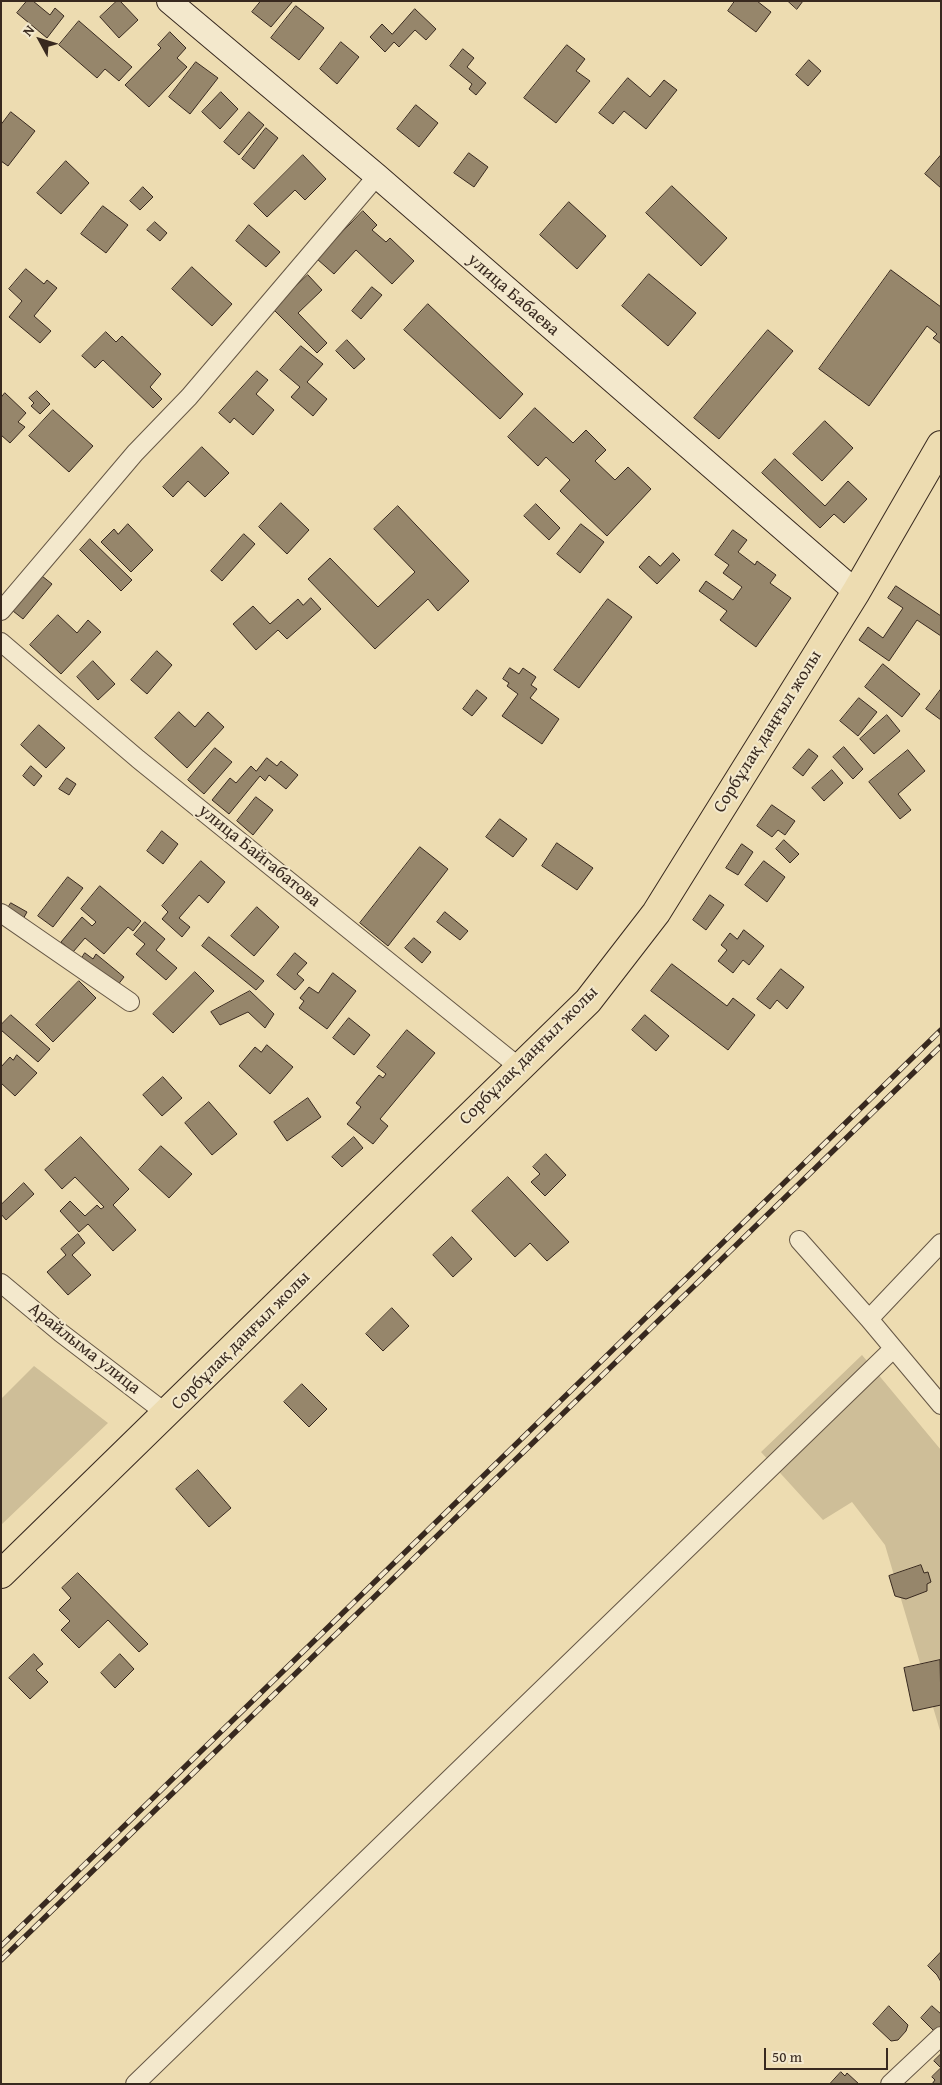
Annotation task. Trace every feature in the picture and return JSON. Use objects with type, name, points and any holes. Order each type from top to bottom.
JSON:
[{"type":"main road","name":"Сорбұлақ даңғыл жолы","points":[[1,1574],[588,1001],[656,913],[856,592],[941,445]]},
{"type":"street","name":"улица Бабаева","points":[[168,1],[377,176],[856,592]]},
{"type":"street","points":[[1,611],[135,453],[189,397],[377,176]]},
{"type":"street","name":"улица Байгабатова","points":[[1,642],[138,759],[519,1067]]},
{"type":"street","points":[[1,913],[130,1002]]},
{"type":"street","points":[[799,1240],[869,1319],[892,1349],[941,1405]]},
{"type":"street","points":[[869,1319],[941,1243]]},
{"type":"street","name":"Арайлыма улица","points":[[1,1283],[61,1333],[167,1414]]},
{"type":"street","points":[[136,2084],[892,1349]]},
{"type":"street","points":[[890,2084],[941,2036]]},
{"type":"shaded area","points":[[862,1355],[941,1450],[941,1734],[885,1545],[852,1502],[823,1520],[761,1452]]},
{"type":"shaded area","points":[[34,1366],[108,1423],[1,1525],[1,1399]]},
{"type":"building","points":[[27,1],[33,1],[50,15],[55,8],[64,16],[47,38],[17,13]]},
{"type":"building","points":[[117,1],[120,1],[138,20],[119,38],[100,17]]},
{"type":"building","points":[[261,1],[293,1],[271,27],[252,12]]},
{"type":"building","points":[[735,1],[757,1],[771,12],[756,32],[728,11]]},
{"type":"building","points":[[788,1],[803,1],[797,9]]},
{"type":"building","points":[[296,6],[324,28],[299,60],[271,38]]},
{"type":"building","points":[[415,9],[436,29],[426,40],[415,30],[399,47],[394,42],[385,52],[370,37],[382,24],[392,34]]},
{"type":"building","points":[[79,21],[132,67],[119,81],[105,69],[97,78],[59,45]]},
{"type":"building","points":[[170,32],[186,48],[177,58],[187,67],[149,107],[125,85],[161,48],[158,45]]},
{"type":"building","points":[[341,42],[359,57],[337,84],[320,69]]},
{"type":"building","points":[[567,45],[585,59],[576,71],[590,81],[556,123],[524,98]]},
{"type":"building","points":[[463,49],[474,58],[467,67],[486,83],[476,95],[469,89],[472,84],[450,66]]},
{"type":"building","points":[[809,60],[821,71],[808,86],[796,75]]},
{"type":"building","points":[[196,62],[218,78],[190,114],[169,97]]},
{"type":"building","points":[[628,78],[650,97],[664,80],[677,90],[646,129],[624,111],[613,124],[599,113]]},
{"type":"building","points":[[221,92],[238,109],[220,129],[202,112]]},
{"type":"building","points":[[416,105],[438,123],[419,147],[397,129]]},
{"type":"building","points":[[11,112],[35,131],[8,166],[1,161],[1,125]]},
{"type":"building","points":[[249,112],[264,125],[239,155],[224,142]]},
{"type":"building","points":[[266,128],[278,138],[254,169],[242,159]]},
{"type":"building","points":[[469,153],[488,167],[474,187],[454,173]]},
{"type":"building","points":[[303,155],[326,179],[305,200],[295,190],[267,217],[254,204]]},
{"type":"building","points":[[941,155],[941,188],[925,174]]},
{"type":"building","points":[[66,161],[89,183],[61,214],[37,193]]},
{"type":"building","points":[[672,186],[727,238],[701,266],[646,213]]},
{"type":"building","points":[[143,187],[153,197],[140,210],[130,201]]},
{"type":"building","points":[[569,202],[606,236],[577,269],[540,235]]},
{"type":"building","points":[[103,206],[128,225],[106,253],[81,234]]},
{"type":"building","points":[[363,211],[377,225],[372,230],[386,242],[390,238],[414,261],[392,284],[356,250],[334,274],[317,259]]},
{"type":"building","points":[[155,222],[167,233],[160,241],[147,230]]},
{"type":"building","points":[[249,225],[280,252],[266,267],[236,241]]},
{"type":"building","points":[[192,267],[232,304],[212,326],[172,289]]},
{"type":"building","points":[[26,269],[44,284],[47,280],[57,288],[34,316],[51,331],[40,343],[9,317],[22,301],[9,289]]},
{"type":"building","points":[[891,270],[941,307],[941,344],[933,338],[937,334],[927,326],[869,406],[819,369]]},
{"type":"building","points":[[649,274],[696,313],[668,346],[622,306]]},
{"type":"building","points":[[308,275],[322,290],[298,313],[327,343],[317,353],[273,309]]},
{"type":"building","points":[[372,287],[382,295],[361,319],[352,311]]},
{"type":"building","points":[[428,304],[523,394],[500,419],[404,330]]},
{"type":"building","points":[[768,330],[793,351],[719,439],[694,418]]},
{"type":"building","points":[[106,332],[116,342],[122,336],[161,374],[150,387],[162,399],[153,408],[103,360],[95,368],[82,356]]},
{"type":"building","points":[[347,340],[365,359],[354,369],[336,351]]},
{"type":"building","points":[[301,346],[323,364],[307,382],[327,399],[313,416],[291,397],[300,387],[280,370]]},
{"type":"building","points":[[257,371],[268,380],[256,394],[274,410],[253,435],[234,418],[230,423],[219,413]]},
{"type":"building","points":[[37,391],[50,404],[40,414],[31,406],[34,403],[29,398]]},
{"type":"building","points":[[5,393],[26,413],[18,422],[25,427],[10,443],[1,435],[1,398]]},
{"type":"building","points":[[535,408],[573,443],[586,430],[606,450],[595,461],[615,480],[628,467],[651,489],[607,536],[560,491],[570,480],[546,457],[538,466],[508,437]]},
{"type":"building","points":[[53,410],[93,446],[69,472],[29,436]]},
{"type":"building","points":[[825,421],[853,448],[822,481],[793,454]]},
{"type":"building","points":[[202,447],[229,473],[205,497],[188,481],[173,497],[163,487]]},
{"type":"building","points":[[775,459],[825,506],[848,481],[867,499],[844,523],[834,514],[820,528],[762,473]]},
{"type":"building","points":[[281,503],[309,530],[287,554],[259,527]]},
{"type":"building","points":[[536,504],[560,528],[549,540],[524,516]]},
{"type":"building","points":[[398,506],[469,581],[438,611],[428,599],[375,649],[308,579],[330,558],[378,607],[415,572],[374,529]]},
{"type":"building","points":[[128,524],[153,550],[131,572],[101,542],[114,529],[118,534]]},
{"type":"building","points":[[581,524],[604,542],[580,573],[557,554]]},
{"type":"building","points":[[733,530],[747,540],[738,552],[755,565],[757,561],[776,575],[770,583],[791,598],[756,647],[720,620],[727,611],[699,591],[706,581],[733,600],[742,587],[723,573],[729,565],[715,555]]},
{"type":"building","points":[[244,534],[255,544],[222,581],[211,571]]},
{"type":"building","points":[[90,539],[132,580],[121,591],[80,550]]},
{"type":"building","points":[[673,553],[680,560],[657,584],[639,567],[649,556],[660,566]]},
{"type":"building","points":[[42,576],[52,584],[23,619],[13,611]]},
{"type":"building","points":[[896,586],[941,616],[941,636],[917,620],[889,661],[859,640],[868,627],[883,638],[903,608],[888,598]]},
{"type":"building","points":[[311,598],[321,609],[287,639],[278,630],[256,650],[233,624],[253,606],[270,624],[298,599],[303,605]]},
{"type":"building","points":[[608,599],[632,617],[579,688],[554,670]]},
{"type":"building","points":[[58,615],[77,633],[88,620],[101,632],[61,674],[30,645]]},
{"type":"building","points":[[157,651],[172,665],[147,694],[131,680]]},
{"type":"building","points":[[93,661],[115,684],[98,700],[77,677]]},
{"type":"building","points":[[883,664],[920,694],[902,717],[865,687]]},
{"type":"building","points":[[510,668],[519,674],[523,668],[536,677],[531,685],[537,689],[530,698],[559,719],[542,744],[502,716],[518,694],[507,686],[509,683],[503,679]]},
{"type":"building","points":[[941,689],[941,720],[926,709]]},
{"type":"building","points":[[477,690],[487,698],[472,716],[463,709]]},
{"type":"building","points":[[859,698],[877,712],[858,736],[840,721]]},
{"type":"building","points":[[179,712],[195,727],[208,712],[224,727],[187,768],[155,738]]},
{"type":"building","points":[[887,715],[900,731],[874,754],[860,739]]},
{"type":"building","points":[[39,725],[65,748],[46,768],[21,745]]},
{"type":"building","points":[[844,747],[863,769],[853,779],[833,757]]},
{"type":"building","points":[[215,748],[232,762],[204,794],[188,780]]},
{"type":"building","points":[[809,749],[818,756],[803,776],[793,768]]},
{"type":"building","points":[[908,750],[925,771],[898,794],[911,810],[900,819],[869,782]]},
{"type":"building","points":[[267,758],[277,766],[281,761],[298,775],[286,789],[269,775],[265,781],[260,776],[229,814],[212,800],[230,778],[236,783],[251,766],[256,771]]},
{"type":"building","points":[[31,766],[42,776],[34,786],[23,776]]},
{"type":"building","points":[[832,770],[843,783],[824,801],[812,788]]},
{"type":"building","points":[[67,778],[76,784],[69,795],[59,789]]},
{"type":"building","points":[[256,797],[273,810],[253,835],[237,821]]},
{"type":"building","points":[[772,805],[795,821],[785,835],[778,830],[772,837],[757,826]]},
{"type":"building","points":[[500,819],[527,839],[513,857],[486,837]]},
{"type":"building","points":[[162,831],[178,844],[163,864],[147,851]]},
{"type":"building","points":[[784,840],[799,854],[790,863],[776,849]]},
{"type":"building","points":[[557,843],[593,868],[577,890],[542,866]]},
{"type":"building","points":[[742,844],[753,852],[738,875],[726,868]]},
{"type":"building","points":[[420,847],[448,869],[388,946],[360,923]]},
{"type":"building","points":[[201,861],[225,882],[208,903],[199,895],[179,918],[190,927],[182,937],[162,919],[168,912],[162,906]]},
{"type":"building","points":[[764,861],[785,877],[767,902],[745,885]]},
{"type":"building","points":[[68,877],[83,888],[53,927],[38,916]]},
{"type":"building","points":[[100,886],[141,921],[133,931],[128,927],[104,954],[85,938],[73,952],[61,942],[82,917],[92,926],[96,922],[81,909]]},
{"type":"building","points":[[710,895],[724,905],[706,930],[693,920]]},
{"type":"building","points":[[11,903],[27,912],[22,921],[6,911]]},
{"type":"building","points":[[257,907],[279,927],[254,956],[231,936]]},
{"type":"building","points":[[445,912],[468,931],[460,940],[437,922]]},
{"type":"building","points":[[145,922],[165,939],[156,950],[177,968],[166,980],[136,954],[145,944],[134,935]]},
{"type":"building","points":[[744,930],[764,946],[749,965],[743,960],[733,973],[718,961],[727,950],[721,945],[730,933],[737,939]]},
{"type":"building","points":[[209,937],[264,981],[256,990],[202,946]]},
{"type":"building","points":[[414,938],[431,952],[422,963],[405,948]]},
{"type":"building","points":[[85,953],[93,959],[96,954],[124,977],[117,986],[82,958]]},
{"type":"building","points":[[295,953],[307,963],[297,974],[304,980],[295,990],[277,975]]},
{"type":"building","points":[[672,964],[727,1006],[733,998],[755,1015],[728,1050],[651,991]]},
{"type":"building","points":[[781,969],[804,987],[787,1009],[777,1000],[770,1009],[757,999]]},
{"type":"building","points":[[195,972],[214,991],[173,1033],[153,1014]]},
{"type":"building","points":[[333,973],[356,991],[327,1029],[299,1008],[304,1001],[300,998],[309,987],[318,993]]},
{"type":"building","points":[[79,981],[96,998],[53,1042],[36,1025]]},
{"type":"building","points":[[250,991],[274,1014],[265,1028],[248,1012],[220,1025],[211,1012]]},
{"type":"building","points":[[11,1015],[50,1049],[38,1062],[1,1030],[1,1025]]},
{"type":"building","points":[[645,1015],[669,1036],[656,1051],[632,1030]]},
{"type":"building","points":[[349,1018],[370,1035],[354,1055],[333,1038]]},
{"type":"building","points":[[407,1030],[435,1053],[380,1119],[388,1126],[373,1144],[347,1124],[361,1107],[356,1103],[379,1075],[383,1078],[386,1074],[377,1067]]},
{"type":"building","points":[[267,1045],[293,1067],[270,1094],[239,1066],[255,1047],[261,1052]]},
{"type":"building","points":[[17,1055],[37,1073],[15,1096],[1,1083],[1,1067],[10,1057],[13,1060]]},
{"type":"building","points":[[163,1077],[182,1098],[162,1116],[143,1095]]},
{"type":"building","points":[[308,1098],[321,1117],[287,1141],[274,1122]]},
{"type":"building","points":[[209,1102],[237,1134],[212,1155],[185,1123]]},
{"type":"building","points":[[81,1137],[129,1189],[113,1205],[136,1230],[113,1251],[88,1224],[79,1232],[60,1211],[70,1201],[85,1216],[97,1205],[101,1209],[104,1207],[75,1177],[62,1189],[45,1170]]},
{"type":"building","points":[[354,1137],[363,1148],[342,1167],[332,1157]]},
{"type":"building","points":[[161,1146],[192,1174],[169,1198],[139,1170]]},
{"type":"building","points":[[546,1154],[566,1175],[545,1196],[531,1182],[540,1174],[533,1167]]},
{"type":"building","points":[[508,1177],[569,1242],[547,1261],[530,1243],[515,1257],[472,1211]]},
{"type":"building","points":[[24,1183],[34,1194],[6,1220],[1,1214],[1,1205]]},
{"type":"building","points":[[78,1234],[85,1243],[72,1255],[91,1275],[68,1295],[47,1272],[66,1255],[61,1249]]},
{"type":"building","points":[[452,1237],[472,1259],[453,1277],[433,1255]]},
{"type":"building","points":[[392,1308],[409,1326],[383,1351],[366,1334]]},
{"type":"building","points":[[302,1384],[327,1409],[309,1427],[284,1402]]},
{"type":"building","points":[[198,1470],[231,1508],[209,1527],[176,1489]]},
{"type":"building","points":[[921,1565],[924,1573],[928,1572],[931,1582],[927,1584],[927,1591],[906,1599],[895,1596],[889,1576]]},
{"type":"building","points":[[78,1573],[148,1644],[139,1652],[108,1620],[79,1648],[61,1630],[70,1621],[59,1610],[71,1598],[62,1588]]},
{"type":"building","points":[[34,1654],[43,1664],[36,1670],[48,1682],[30,1699],[9,1678]]},
{"type":"building","points":[[120,1654],[134,1669],[115,1688],[101,1673]]},
{"type":"building","points":[[940,1660],[941,1705],[913,1711],[904,1668]]},
{"type":"building","points":[[941,1952],[941,1982],[928,1966]]},
{"type":"building","points":[[889,2006],[908,2025],[906,2031],[898,2040],[891,2041],[873,2024]]},
{"type":"building","points":[[932,2006],[941,2014],[941,2028],[936,2033],[921,2018]]},
{"type":"building","points":[[941,2054],[941,2067],[940,2067],[934,2061]]},
{"type":"building","points":[[941,2068],[941,2084],[932,2084],[935,2080],[932,2077]]},
{"type":"building","points":[[841,2072],[845,2076],[847,2073],[859,2084],[830,2084]]},
{"type":"railway","points":[[1,1946],[941,1030]]},
{"type":"railway","points":[[1,1960],[941,1046]]}]
